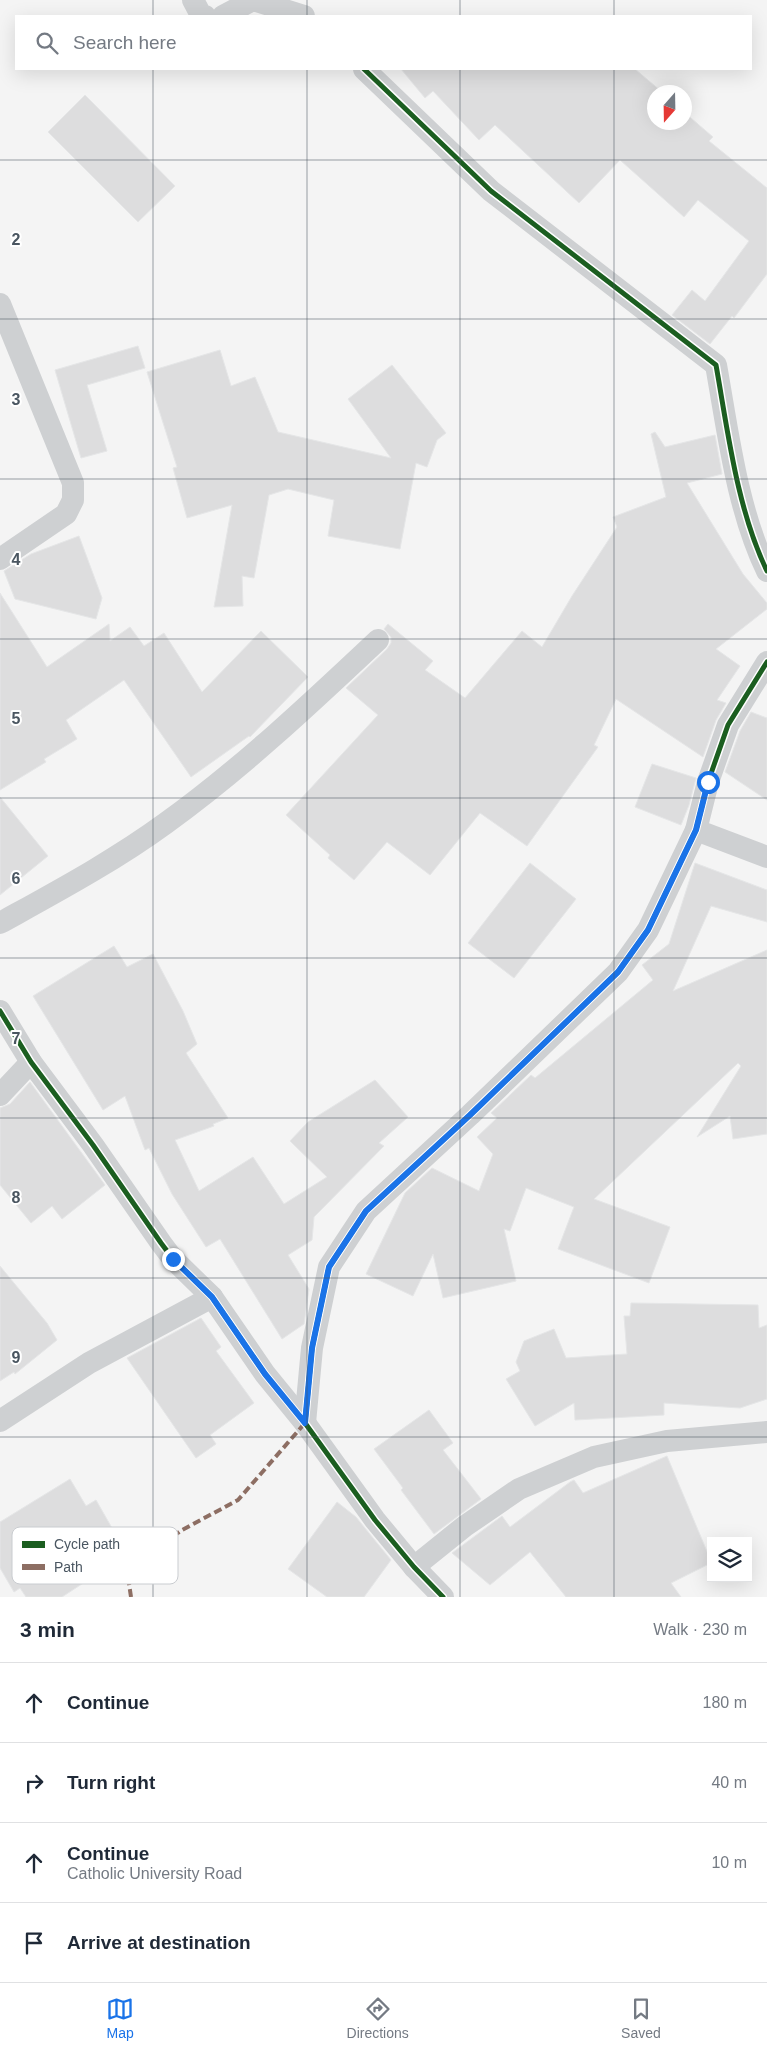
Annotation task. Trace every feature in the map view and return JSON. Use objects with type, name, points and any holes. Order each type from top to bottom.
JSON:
[{"type":"street","points":[[193,0],[201,15]]},
{"type":"street","points":[[225,15],[253,0],[301,15]]},
{"type":"street","points":[[365,70],[491,191],[716,365],[732,457],[756,548],[767,571]]},
{"type":"street","points":[[0,304],[73,483],[73,500],[66,514],[0,560]]},
{"type":"street","points":[[0,923],[78,879],[166,823],[282,730],[378,640]]},
{"type":"street","points":[[305,1423],[312,1348],[329,1267],[366,1211],[470,1115],[618,972],[648,930],[696,830],[708,782],[728,725],[767,662]]},
{"type":"street","points":[[696,830],[767,857]]},
{"type":"street","points":[[0,1011],[31,1062],[93,1145],[160,1243],[173,1259],[212,1297],[265,1374],[305,1423],[375,1520],[414,1567],[443,1597]]},
{"type":"street","points":[[0,1095],[31,1062]]},
{"type":"street","points":[[0,1421],[89,1363],[212,1297]]},
{"type":"street","points":[[414,1567],[465,1526],[518,1488],[594,1458],[667,1441],[767,1432]]},
{"type":"building","points":[[402,70],[636,70],[654,85],[647,85],[647,130],[692,130],[692,119],[713,137],[709,141],[767,188],[767,274],[734,318],[732,316],[710,344],[672,315],[692,290],[705,301],[749,241],[698,200],[684,217],[620,160],[579,203],[495,125],[479,140],[433,91],[425,98]]},
{"type":"building","points":[[85,95],[175,186],[138,222],[48,132]]},
{"type":"building","points":[[138,346],[145,368],[87,385],[107,451],[81,458],[55,370]]},
{"type":"building","points":[[220,350],[231,386],[255,377],[278,432],[391,458],[348,399],[392,365],[446,433],[437,440],[427,467],[416,463],[400,549],[328,536],[334,500],[288,489],[269,495],[254,578],[242,576],[243,606],[214,607],[232,505],[187,518],[173,468],[177,467],[147,372]]},
{"type":"building","points":[[655,432],[665,447],[715,435],[722,474],[687,483],[743,574],[767,603],[767,609],[716,649],[740,666],[717,700],[726,703],[716,720],[703,757],[616,699],[594,745],[598,747],[527,846],[480,813],[430,875],[387,842],[354,880],[328,858],[330,855],[286,815],[378,715],[346,688],[391,643],[391,637],[384,629],[388,624],[433,661],[425,670],[465,698],[522,631],[542,647],[572,596],[617,527],[613,517],[666,497],[651,434]]},
{"type":"building","points":[[79,536],[102,598],[96,619],[15,599],[4,571],[31,554]]},
{"type":"building","points":[[0,593],[47,667],[109,624],[110,641],[130,627],[144,646],[164,633],[202,692],[261,631],[308,677],[250,737],[191,777],[124,680],[66,720],[77,739],[44,759],[46,762],[0,790]]},
{"type":"building","points":[[751,712],[767,718],[767,800],[725,772],[740,731]]},
{"type":"building","points":[[652,764],[696,778],[689,805],[681,825],[635,807]]},
{"type":"building","points":[[0,797],[48,856],[0,895]]},
{"type":"building","points":[[530,863],[576,899],[514,978],[468,943]]},
{"type":"building","points":[[695,863],[767,890],[767,922],[711,906],[673,991],[767,950],[767,1134],[733,1139],[730,1116],[697,1137],[741,1066],[738,1063],[594,1199],[670,1227],[649,1283],[558,1249],[574,1207],[526,1188],[510,1231],[504,1229],[516,1281],[443,1298],[433,1254],[413,1296],[366,1274],[405,1193],[432,1168],[479,1191],[493,1154],[477,1137],[497,1118],[491,1113],[531,1075],[535,1078],[653,980],[642,965],[669,944]]},
{"type":"building","points":[[114,946],[127,967],[153,954],[183,1011],[197,1044],[186,1053],[228,1118],[213,1124],[214,1126],[175,1140],[199,1191],[253,1157],[284,1204],[327,1177],[290,1141],[308,1122],[375,1080],[408,1117],[379,1143],[384,1146],[314,1217],[312,1240],[288,1255],[309,1289],[304,1324],[282,1339],[220,1239],[206,1247],[172,1194],[149,1148],[145,1150],[125,1096],[103,1110],[33,996]]},
{"type":"building","points":[[30,1082],[105,1185],[62,1219],[52,1206],[31,1223],[0,1185],[0,1108],[10,1104]]},
{"type":"building","points":[[0,1266],[47,1323],[57,1340],[15,1374],[14,1372],[0,1381]]},
{"type":"building","points":[[631,1303],[758,1305],[759,1328],[767,1325],[767,1399],[740,1408],[664,1403],[664,1415],[575,1420],[574,1403],[535,1426],[506,1379],[520,1371],[516,1362],[524,1341],[554,1329],[566,1358],[627,1354],[624,1316],[630,1316]]},
{"type":"building","points":[[201,1318],[221,1347],[216,1351],[254,1403],[210,1435],[216,1444],[196,1458],[127,1358]]},
{"type":"building","points":[[429,1410],[453,1443],[443,1450],[481,1499],[434,1534],[401,1490],[403,1488],[374,1449]]},
{"type":"building","points":[[667,1456],[707,1551],[707,1565],[671,1583],[681,1597],[566,1597],[530,1552],[490,1585],[452,1553],[502,1516],[510,1527],[574,1480],[583,1493]]},
{"type":"building","points":[[70,1479],[86,1506],[96,1500],[111,1527],[12,1527],[12,1584],[82,1584],[62,1597],[26,1597],[20,1588],[14,1592],[0,1568],[0,1522]]},
{"type":"building","points":[[337,1502],[356,1517],[391,1560],[364,1597],[327,1597],[288,1569]]},
{"type":"marked path","points":[[178,1533],[238,1500],[305,1423]]},
{"type":"marked path","points":[[129,1584],[131,1597]]},
{"type":"cycle path","points":[[365,70],[491,191],[716,365],[741,496],[748,522],[767,571]]},
{"type":"cycle path","points":[[305,1423],[312,1348],[329,1267],[366,1211],[470,1115],[618,972],[648,930],[696,830],[708,782],[728,725],[767,662]]},
{"type":"cycle path","points":[[0,1011],[31,1062],[93,1145],[173,1259],[212,1297],[265,1374],[305,1423],[375,1520],[414,1567],[443,1597]]},
{"type":"route","points":[[173,1259],[212,1297],[265,1374],[305,1423],[312,1348],[329,1267],[366,1211],[470,1115],[563,1023],[618,972],[648,930],[696,830],[708,782]]}]
